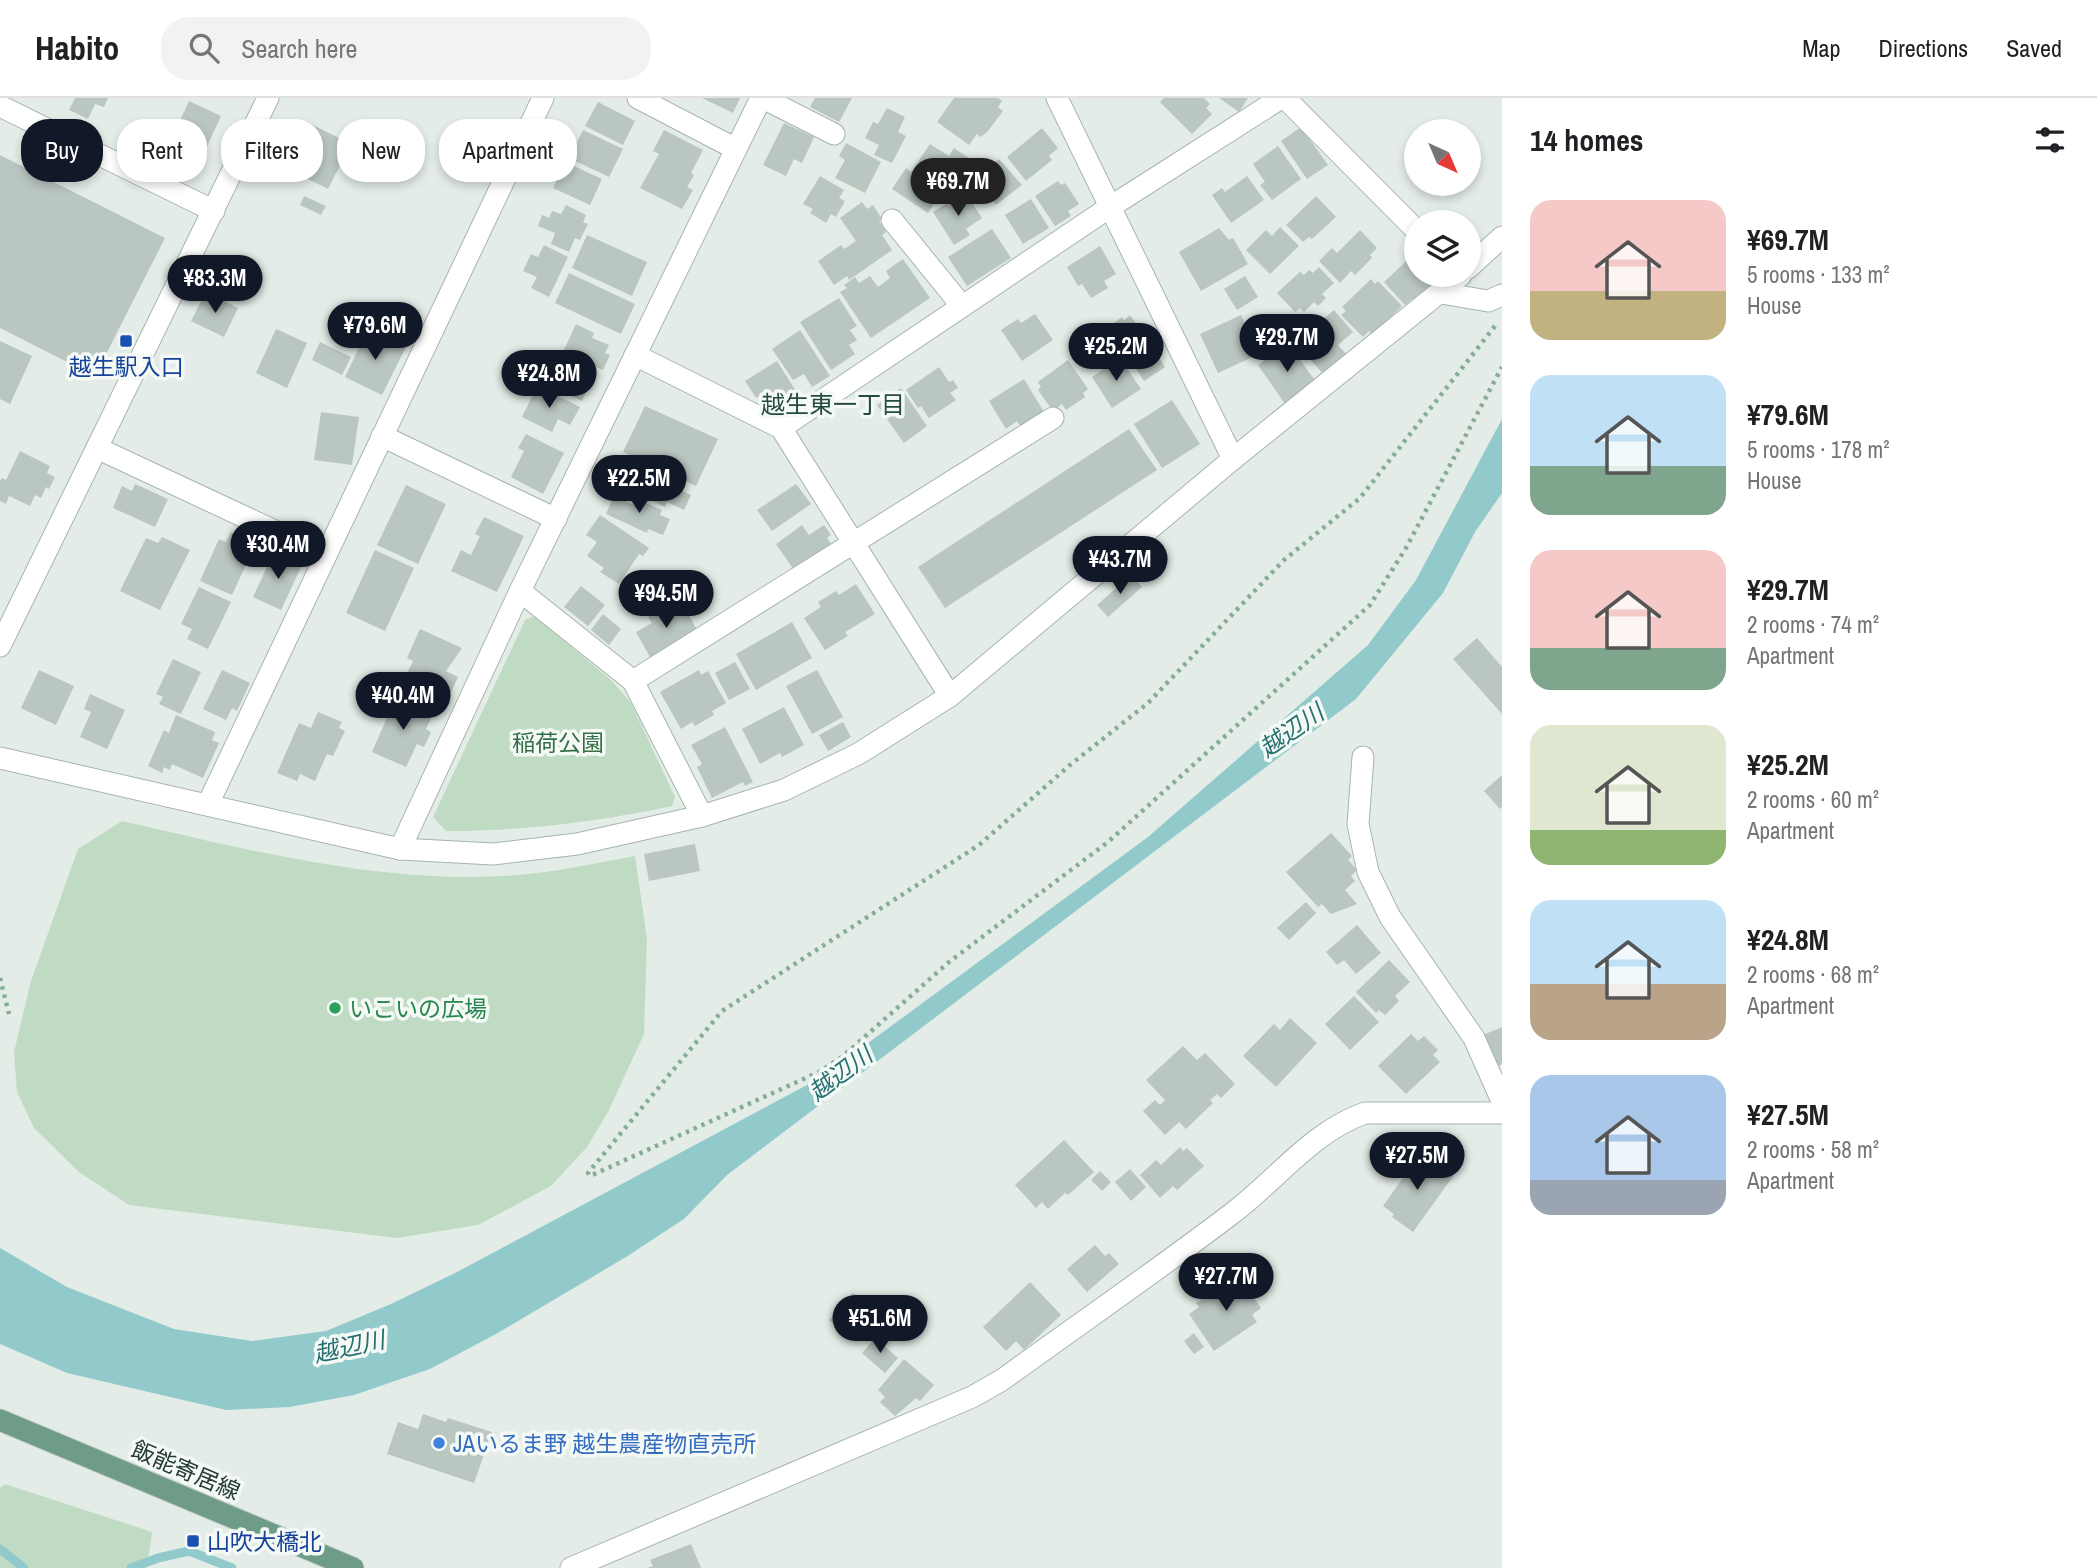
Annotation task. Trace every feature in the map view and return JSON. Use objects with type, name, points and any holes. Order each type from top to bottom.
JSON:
[{"type":"main road","name":"飯能寄居線","points":[[0,1420],[353,1568]]},
{"type":"street","points":[[0,646],[268,98]]},
{"type":"street","points":[[208,804],[543,98]]},
{"type":"street","points":[[638,98],[736,149]]},
{"type":"street","points":[[400,849],[520,591],[762,98],[834,134]]},
{"type":"street","points":[[1059,98],[1233,459]]},
{"type":"street","points":[[781,428],[1110,207],[1283,98],[1404,218]]},
{"type":"street","points":[[0,106],[214,211]]},
{"type":"street","points":[[892,220],[962,306]]},
{"type":"street","points":[[1481,256],[1502,237]]},
{"type":"street","points":[[0,758],[400,849],[493,853],[577,844],[702,816],[783,790],[858,754],[950,696],[1233,459],[1447,287]]},
{"type":"street","points":[[1441,293],[1488,302],[1501,296]]},
{"type":"street","points":[[635,355],[781,428],[950,696]]},
{"type":"street","points":[[633,681],[1053,418]]},
{"type":"street","points":[[382,436],[556,519]]},
{"type":"street","points":[[97,448],[326,555]]},
{"type":"street","points":[[520,591],[633,681],[702,816]]},
{"type":"street","points":[[1363,757],[1358,824],[1368,872],[1390,917],[1474,1038],[1502,1101]]},
{"type":"street","points":[[571,1568],[972,1397],[1002,1380],[1236,1210],[1295,1158],[1348,1119],[1365,1113],[1502,1113]]},
{"type":"path","points":[[1501,296],[1495,329],[1360,498],[1284,560],[1148,703],[1070,765],[979,845],[722,1012],[588,1173],[590,1176],[819,1072],[842,1057],[949,962],[1108,842],[1268,700],[1377,595],[1406,548],[1502,367]]},
{"type":"path","points":[[0,978],[9,1014]]},
{"type":"green space","name":"稲荷公園","points":[[534,616],[611,680],[631,703],[675,797],[672,806],[588,821],[503,829],[446,831],[433,817],[525,620]]},
{"type":"green space","name":"いこいの広場","points":[[122,821],[268,854],[419,875],[518,875],[562,870],[635,856],[647,939],[644,1034],[608,1112],[587,1147],[551,1186],[478,1225],[397,1238],[129,1205],[79,1172],[34,1128],[17,1092],[14,1052],[31,981],[78,849]]},
{"type":"green space","points":[[5,1484],[152,1532],[147,1568],[0,1568],[0,1488]]},
{"type":"water","name":"越辺川","points":[[1502,419],[1502,493],[1475,532],[1443,593],[1356,699],[727,1175],[684,1219],[626,1257],[496,1334],[430,1369],[354,1395],[290,1407],[226,1410],[67,1373],[0,1344],[0,1248],[67,1287],[174,1329],[252,1341],[326,1331],[457,1272],[822,1077],[1148,837],[1368,645],[1416,580]]},
{"type":"building","points":[[75,98],[108,98],[104,107],[95,104],[88,119],[69,110]]},
{"type":"building","points":[[702,98],[740,98],[733,113]]},
{"type":"building","points":[[815,98],[852,98],[839,122],[810,107]]},
{"type":"building","points":[[954,98],[998,98],[1002,101],[998,107],[1003,111],[988,131],[981,137],[977,134],[969,145],[937,122]]},
{"type":"building","points":[[1164,98],[1204,98],[1210,104],[1206,108],[1212,114],[1192,134],[1160,102]]},
{"type":"building","points":[[1219,98],[1248,98],[1239,112]]},
{"type":"building","points":[[189,101],[221,116],[207,147],[207,119],[181,119]]},
{"type":"building","points":[[598,102],[635,121],[623,145],[585,126]]},
{"type":"building","points":[[887,108],[905,117],[898,132],[906,136],[892,163],[874,155],[879,145],[865,138],[873,122],[878,124]]},
{"type":"building","points":[[784,123],[814,137],[802,163],[794,159],[786,176],[763,165]]},
{"type":"building","points":[[1301,127],[1328,165],[1307,179],[1281,141]]},
{"type":"building","points":[[1042,128],[1058,148],[1049,156],[1052,160],[1026,181],[1007,157]]},
{"type":"building","points":[[323,130],[337,137],[337,171],[328,189],[314,182],[323,182]]},
{"type":"building","points":[[583,130],[623,149],[609,177],[577,162],[577,142]]},
{"type":"building","points":[[664,130],[703,150],[687,187],[693,190],[682,209],[640,188],[659,154],[653,151]]},
{"type":"building","points":[[846,143],[881,162],[865,193],[835,178],[845,160],[839,156]]},
{"type":"building","points":[[930,144],[949,156],[954,148],[970,159],[943,200],[939,197],[928,213],[892,189],[906,168],[911,172]]},
{"type":"building","points":[[1278,146],[1301,179],[1272,200],[1260,185],[1265,182],[1253,164]]},
{"type":"building","points":[[0,155],[21,166],[21,182],[54,182],[165,238],[95,376],[0,328]]},
{"type":"building","points":[[999,159],[1022,185],[996,205],[991,199],[987,203],[964,177],[978,165],[984,171]]},
{"type":"building","points":[[577,168],[602,179],[590,205],[553,188],[556,182],[577,182]]},
{"type":"building","points":[[820,176],[844,190],[839,198],[845,201],[836,217],[831,214],[826,223],[810,213],[813,209],[803,204]]},
{"type":"building","points":[[1247,176],[1264,200],[1231,223],[1212,195],[1222,188],[1225,192]]},
{"type":"building","points":[[1058,181],[1061,185],[1065,183],[1079,204],[1068,211],[1071,216],[1055,226],[1035,196]]},
{"type":"building","points":[[965,192],[982,218],[966,229],[970,235],[954,245],[933,212]]},
{"type":"building","points":[[304,196],[326,206],[321,215],[300,205]]},
{"type":"building","points":[[1316,196],[1336,217],[1312,239],[1309,237],[1303,242],[1286,225]]},
{"type":"building","points":[[1031,199],[1049,228],[1023,244],[1005,215]]},
{"type":"building","points":[[862,202],[867,209],[873,205],[882,219],[879,221],[886,232],[882,235],[892,250],[849,280],[847,276],[834,285],[818,261],[841,245],[844,249],[856,241],[840,218]]},
{"type":"building","points":[[566,205],[586,215],[583,222],[588,224],[580,240],[575,238],[569,252],[551,244],[555,233],[538,226],[542,215],[549,218],[552,211],[561,214]]},
{"type":"building","points":[[1280,227],[1299,246],[1270,274],[1246,250],[1266,230],[1272,236]]},
{"type":"building","points":[[1219,228],[1229,240],[1233,238],[1248,264],[1201,291],[1179,252]]},
{"type":"building","points":[[992,229],[1011,258],[967,286],[948,257]]},
{"type":"building","points":[[1360,230],[1377,248],[1370,255],[1372,258],[1355,275],[1351,271],[1340,283],[1319,261],[1332,248],[1337,253]]},
{"type":"building","points":[[587,235],[647,262],[632,296],[572,268]]},
{"type":"building","points":[[544,245],[568,257],[549,297],[531,288],[537,277],[523,271],[531,254],[538,257]]},
{"type":"building","points":[[1100,246],[1116,274],[1104,281],[1108,288],[1091,298],[1082,284],[1078,286],[1067,267]]},
{"type":"building","points":[[903,259],[930,298],[871,338],[840,292],[847,288],[844,285],[855,277],[859,283],[870,276],[878,287],[890,278],[886,271]]},
{"type":"building","points":[[1404,263],[1404,287],[1432,287],[1415,301],[1412,299],[1405,305],[1384,282]]},
{"type":"building","points":[[1319,267],[1334,283],[1322,294],[1326,298],[1318,306],[1314,302],[1304,312],[1300,308],[1295,312],[1277,293],[1300,272],[1304,275],[1309,270],[1313,273]]},
{"type":"building","points":[[569,273],[635,304],[621,334],[555,303]]},
{"type":"building","points":[[1245,276],[1258,297],[1237,310],[1224,289]]},
{"type":"building","points":[[1371,279],[1375,284],[1378,281],[1402,306],[1372,335],[1369,331],[1363,337],[1341,315],[1346,311],[1342,307]]},
{"type":"building","points":[[206,292],[238,308],[224,337],[191,321]]},
{"type":"building","points":[[839,298],[857,326],[850,330],[857,340],[849,345],[855,354],[831,370],[800,322]]},
{"type":"building","points":[[1334,310],[1353,332],[1338,345],[1346,354],[1323,374],[1296,343]]},
{"type":"building","points":[[1035,314],[1053,340],[1022,361],[1001,330],[1018,319],[1021,323]]},
{"type":"building","points":[[1130,315],[1149,341],[1129,357],[1107,328],[1122,317],[1124,320]]},
{"type":"building","points":[[1241,315],[1259,354],[1218,373],[1200,334]]},
{"type":"building","points":[[576,324],[594,333],[592,338],[609,345],[605,353],[610,355],[603,370],[563,352]]},
{"type":"building","points":[[276,329],[307,343],[287,388],[256,373]]},
{"type":"building","points":[[368,329],[406,347],[382,395],[345,377]]},
{"type":"building","points":[[800,330],[830,376],[812,387],[804,374],[793,380],[772,349]]},
{"type":"building","points":[[0,341],[32,356],[10,404],[0,399]]},
{"type":"building","points":[[320,342],[351,357],[342,375],[312,360]]},
{"type":"building","points":[[1288,343],[1316,382],[1285,404],[1258,365]]},
{"type":"building","points":[[1151,346],[1165,367],[1144,381],[1130,360]]},
{"type":"building","points":[[555,353],[577,363],[573,371],[587,377],[585,381],[590,384],[582,401],[542,383]]},
{"type":"building","points":[[1120,358],[1141,389],[1112,408],[1092,377]]},
{"type":"building","points":[[1068,360],[1088,389],[1083,393],[1085,397],[1066,410],[1062,404],[1053,411],[1038,390],[1041,387],[1038,382]]},
{"type":"building","points":[[777,361],[799,396],[779,409],[771,396],[765,401],[761,395],[756,398],[745,381]]},
{"type":"building","points":[[939,367],[949,382],[953,380],[958,388],[950,393],[956,400],[929,418],[921,406],[918,408],[906,390]]},
{"type":"building","points":[[1024,379],[1044,412],[1021,427],[1017,421],[1006,429],[989,401]]},
{"type":"building","points":[[537,386],[580,407],[570,425],[558,419],[552,432],[522,417]]},
{"type":"building","points":[[901,388],[927,426],[904,443],[877,405]]},
{"type":"building","points":[[1172,400],[1200,444],[1162,468],[1134,424]]},
{"type":"building","points":[[645,406],[718,439],[696,486],[623,452]]},
{"type":"building","points":[[321,412],[359,417],[352,465],[314,460]]},
{"type":"building","points":[[1129,429],[1157,470],[945,608],[918,567]]},
{"type":"building","points":[[526,434],[564,453],[543,494],[511,477],[524,451],[518,448]]},
{"type":"building","points":[[20,451],[50,466],[47,473],[55,477],[41,498],[35,495],[30,506],[9,496],[6,504],[0,501],[0,481],[2,478],[6,480]]},
{"type":"building","points":[[637,471],[654,479],[657,474],[678,484],[676,488],[691,495],[684,510],[667,502],[665,507],[628,489]]},
{"type":"building","points":[[135,484],[168,499],[155,527],[113,508],[122,486],[132,491]]},
{"type":"building","points":[[796,484],[811,504],[772,531],[757,510]]},
{"type":"building","points":[[406,485],[446,504],[418,564],[377,545]]},
{"type":"building","points":[[614,496],[634,505],[637,499],[662,510],[660,515],[670,519],[663,535],[648,529],[647,533],[606,514]]},
{"type":"building","points":[[600,515],[649,548],[643,556],[639,554],[619,584],[600,572],[604,568],[587,556],[597,542],[586,535]]},
{"type":"building","points":[[484,517],[524,536],[497,592],[451,571],[461,550],[471,555],[480,536],[475,534]]},
{"type":"building","points":[[802,525],[809,535],[824,525],[831,535],[827,538],[833,546],[796,573],[776,544]]},
{"type":"building","points":[[231,532],[256,543],[232,595],[200,581],[219,539],[226,542]]},
{"type":"building","points":[[162,537],[190,550],[160,610],[120,591],[146,538],[158,543]]},
{"type":"building","points":[[375,550],[414,568],[385,631],[346,613]]},
{"type":"building","points":[[274,552],[302,565],[281,610],[253,597]]},
{"type":"building","points":[[1131,575],[1142,587],[1108,617],[1097,605]]},
{"type":"building","points":[[856,584],[875,614],[845,632],[848,636],[825,650],[804,618],[821,607],[818,602],[836,591],[839,595]]},
{"type":"building","points":[[581,586],[605,605],[588,626],[564,607]]},
{"type":"building","points":[[199,587],[231,602],[208,649],[187,639],[192,629],[181,624]]},
{"type":"building","points":[[683,604],[697,630],[650,657],[636,632],[652,623],[648,617],[663,608],[666,614]]},
{"type":"building","points":[[603,614],[621,629],[609,645],[591,630]]},
{"type":"building","points":[[792,622],[812,658],[756,690],[736,654]]},
{"type":"building","points":[[420,629],[462,648],[446,671],[458,677],[446,703],[403,682],[413,661],[407,658]]},
{"type":"building","points":[[1477,638],[1502,667],[1502,714],[1453,659]]},
{"type":"building","points":[[173,659],[201,672],[181,714],[159,704],[163,697],[156,694]]},
{"type":"building","points":[[735,662],[750,689],[729,700],[715,673]]},
{"type":"building","points":[[39,670],[74,686],[56,725],[21,708]]},
{"type":"building","points":[[222,670],[250,683],[237,711],[232,708],[226,720],[203,709]]},
{"type":"building","points":[[699,670],[701,675],[708,671],[726,703],[712,711],[714,715],[695,726],[692,722],[681,729],[660,692]]},
{"type":"building","points":[[817,670],[843,717],[812,734],[786,686]]},
{"type":"building","points":[[90,694],[125,710],[107,749],[80,737],[91,712],[84,709]]},
{"type":"building","points":[[396,697],[433,714],[426,729],[431,732],[424,747],[417,744],[406,767],[372,752]]},
{"type":"building","points":[[784,707],[804,745],[782,757],[780,753],[760,764],[742,729]]},
{"type":"building","points":[[318,712],[342,722],[339,728],[345,731],[333,756],[327,754],[315,781],[300,774],[297,781],[277,773],[299,723],[311,728]]},
{"type":"building","points":[[176,715],[215,732],[212,740],[219,743],[203,778],[172,764],[170,770],[164,767],[162,773],[148,766],[164,730],[169,733]]},
{"type":"building","points":[[843,722],[851,737],[828,751],[819,735]]},
{"type":"building","points":[[725,727],[753,782],[745,786],[743,782],[712,798],[697,767],[702,764],[691,745]]},
{"type":"building","points":[[1502,775],[1502,807],[1500,809],[1484,791]]},
{"type":"building","points":[[1331,833],[1352,856],[1348,860],[1357,870],[1351,876],[1355,881],[1345,890],[1357,904],[1331,914],[1322,904],[1318,907],[1286,872]]},
{"type":"building","points":[[695,844],[700,871],[649,881],[644,854]]},
{"type":"building","points":[[1306,902],[1316,913],[1289,940],[1277,928]]},
{"type":"building","points":[[1357,925],[1381,953],[1356,974],[1344,960],[1337,965],[1326,952]]},
{"type":"building","points":[[1389,960],[1410,982],[1395,996],[1399,1001],[1385,1015],[1379,1010],[1376,1013],[1356,992]]},
{"type":"building","points":[[1354,996],[1379,1022],[1350,1050],[1325,1024]]},
{"type":"building","points":[[1290,1018],[1317,1043],[1276,1087],[1243,1056],[1274,1024],[1280,1030]]},
{"type":"building","points":[[1502,1027],[1502,1064],[1497,1067],[1483,1035]]},
{"type":"building","points":[[1411,1034],[1418,1041],[1424,1036],[1438,1050],[1433,1055],[1440,1062],[1406,1094],[1378,1066]]},
{"type":"building","points":[[1183,1046],[1197,1060],[1205,1053],[1235,1084],[1221,1098],[1217,1094],[1210,1100],[1213,1103],[1186,1129],[1179,1122],[1165,1135],[1143,1111],[1155,1100],[1160,1105],[1165,1100],[1146,1080]]},
{"type":"building","points":[[1064,1140],[1094,1172],[1048,1209],[1042,1202],[1036,1208],[1015,1185]]},
{"type":"building","points":[[1180,1147],[1183,1151],[1187,1148],[1204,1166],[1177,1190],[1173,1186],[1160,1198],[1140,1175],[1156,1160],[1161,1165]]},
{"type":"building","points":[[1419,1155],[1454,1175],[1413,1232],[1392,1217],[1394,1214],[1383,1206]]},
{"type":"building","points":[[1130,1169],[1146,1187],[1131,1201],[1115,1182]]},
{"type":"building","points":[[1100,1171],[1111,1182],[1102,1191],[1091,1180]]},
{"type":"building","points":[[1095,1245],[1105,1256],[1109,1253],[1119,1264],[1087,1292],[1067,1269]]},
{"type":"building","points":[[1238,1275],[1261,1308],[1252,1315],[1257,1322],[1214,1351],[1189,1314],[1199,1307],[1196,1303]]},
{"type":"building","points":[[1030,1282],[1061,1315],[1024,1350],[1016,1341],[1006,1351],[983,1327]]},
{"type":"building","points":[[853,1293],[870,1308],[847,1336],[829,1320]]},
{"type":"building","points":[[1194,1333],[1204,1347],[1194,1354],[1184,1341]]},
{"type":"building","points":[[875,1338],[898,1358],[885,1373],[862,1353]]},
{"type":"building","points":[[904,1359],[934,1385],[920,1401],[916,1398],[895,1416],[880,1402],[885,1397],[878,1390]]},
{"type":"building","name":"JAいるま野 越生農産物直売所","points":[[423,1414],[446,1422],[448,1418],[492,1432],[474,1483],[387,1454],[398,1422],[418,1429]]},
{"type":"building","points":[[691,1544],[701,1568],[647,1568],[653,1566],[650,1560]]},
{"type":"waterway","points":[[0,1549],[24,1568]]},
{"type":"waterway","points":[[131,1568],[189,1551],[232,1568]]},
{"type":"place","name":"越生駅入口","points":[[126,341]]},
{"type":"place","name":"いこいの広場","points":[[335,1008]]},
{"type":"place","name":"JAいるま野 越生農産物直売所","points":[[439,1443]]},
{"type":"place","name":"山吹大橋北","points":[[193,1541]]},
{"type":"district","name":"越生東一丁目","points":[[833,404]]}]
